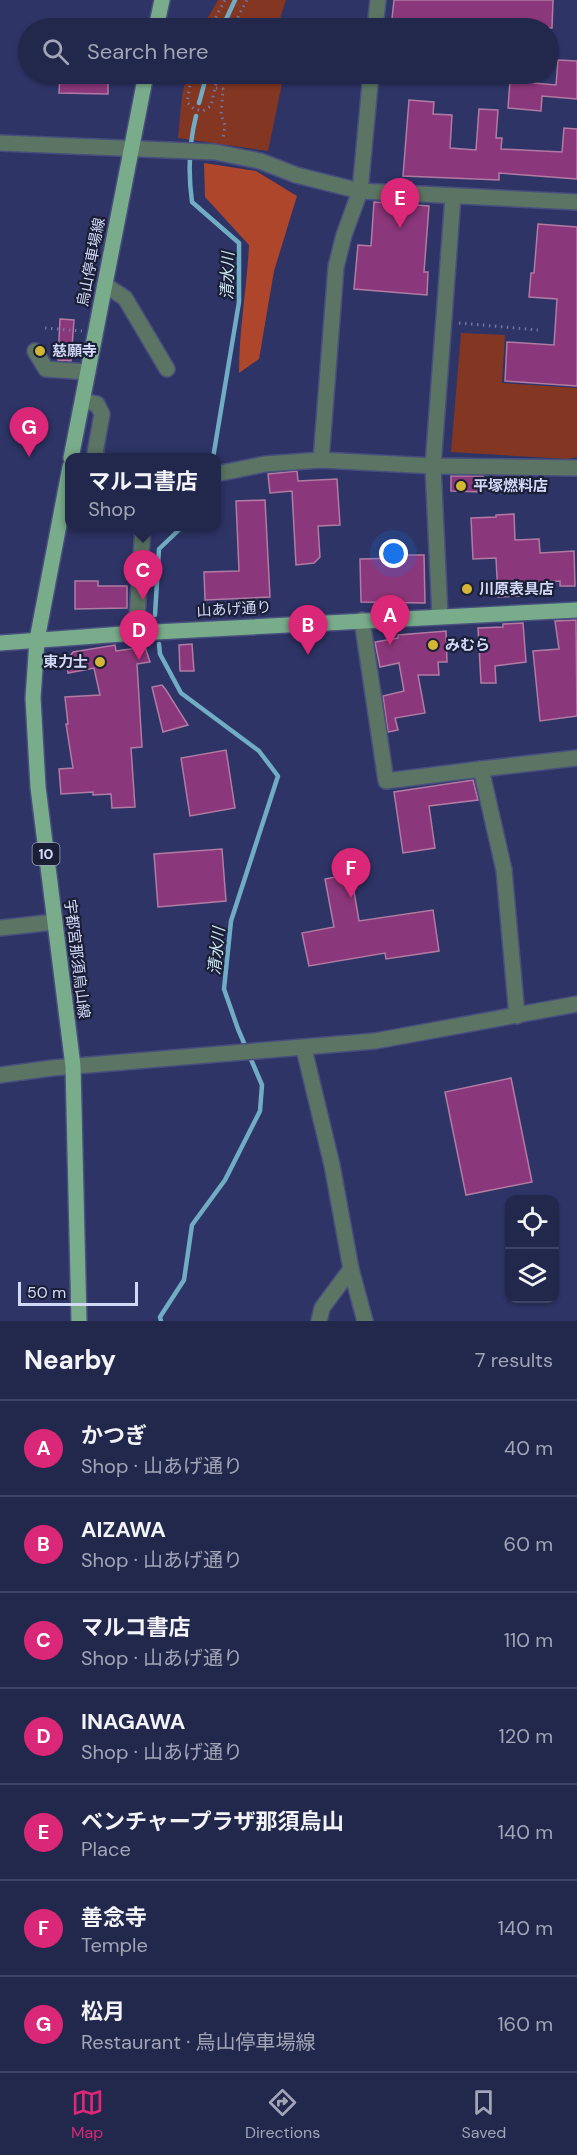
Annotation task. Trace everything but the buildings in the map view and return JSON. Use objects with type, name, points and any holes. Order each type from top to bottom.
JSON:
[{"type":"main road","points":[[158,18],[162,0]]},
{"type":"main road","name":"烏山停車場線","points":[[72,453],[145,84]]},
{"type":"main road","points":[[0,643],[37,640],[65,489]]},
{"type":"main road","name":"山あげ通り","points":[[37,640],[362,620],[577,610]]},
{"type":"main road","name":"宇都宮那須烏山線","points":[[37,640],[33,698],[35,758],[73,1066],[79,1321]]},
{"type":"street","points":[[376,18],[378,0]]},
{"type":"street","points":[[321,460],[336,267],[344,235],[360,190],[370,84]]},
{"type":"street","points":[[0,142],[221,153],[260,161],[296,175],[360,190],[577,202]]},
{"type":"street","points":[[440,616],[433,466],[453,196]]},
{"type":"street","points":[[105,285],[125,298],[167,369]]},
{"type":"street","points":[[35,351],[46,369],[88,372]]},
{"type":"street","points":[[83,401],[97,404],[102,414],[95,453]]},
{"type":"street","points":[[221,474],[265,464],[321,460],[433,466],[577,468]]},
{"type":"street","points":[[136,633],[143,531]]},
{"type":"street","points":[[362,620],[386,781],[577,758]]},
{"type":"street","points":[[481,769],[504,870],[517,1016]]},
{"type":"street","points":[[0,928],[54,922]]},
{"type":"street","points":[[0,1075],[73,1066],[304,1049],[375,1041],[577,1004]]},
{"type":"street","points":[[304,1049],[332,1165],[351,1269],[365,1321]]},
{"type":"street","points":[[319,1321],[322,1308],[351,1269]]},
{"type":"path","points":[[215,18],[225,0]]},
{"type":"path","points":[[237,18],[247,0]]},
{"type":"path","points":[[190,84],[187,102],[194,109],[203,111],[211,106],[217,84]]},
{"type":"path","points":[[216,88],[223,89],[221,115],[225,125],[221,153]]},
{"type":"path","points":[[457,323],[538,330]]},
{"type":"path","points":[[45,328],[96,333]]},
{"type":"shaded area","points":[[218,0],[286,0],[280,18],[208,18]]},
{"type":"shaded area","points":[[185,84],[282,84],[268,151],[178,138]]},
{"type":"shaded area","points":[[204,163],[256,171],[297,196],[274,271],[259,359],[239,373],[249,245],[205,197]]},
{"type":"shaded area","points":[[461,333],[505,335],[502,383],[577,388],[577,457],[568,459],[451,452]]},
{"type":"waterway","name":"清水川","points":[[227,18],[235,0]]},
{"type":"waterway","name":"清水川","points":[[199,103],[204,84]]},
{"type":"waterway","name":"清水川","points":[[196,116],[190,159],[192,202],[239,243],[239,302],[214,453]]},
{"type":"waterway","name":"清水川","points":[[155,615],[159,549],[178,531]]},
{"type":"waterway","name":"清水川","points":[[159,644],[160,654],[181,693],[259,751],[278,776],[231,921],[224,989],[262,1085],[260,1111],[225,1180],[192,1225],[184,1280],[160,1317],[161,1321]]},
{"type":"place","name":"ベンチャープラザ那須烏山","points":[[400,228]]},
{"type":"place","name":"慈願寺","points":[[40,351]]},
{"type":"place","name":"松月","points":[[29,457]]},
{"type":"place","name":"平塚燃料店","points":[[461,486]]},
{"type":"place","name":"川原表具店","points":[[467,589]]},
{"type":"place","name":"マルコ書店","points":[[143,600]]},
{"type":"place","name":"かつぎ","points":[[390,645]]},
{"type":"place","name":"みむら","points":[[433,645]]},
{"type":"place","name":"AIZAWA","points":[[308,655]]},
{"type":"place","name":"INAGAWA","points":[[139,660]]},
{"type":"place","name":"東力士","points":[[100,662]]},
{"type":"place","name":"善念寺","points":[[351,898]]}]
